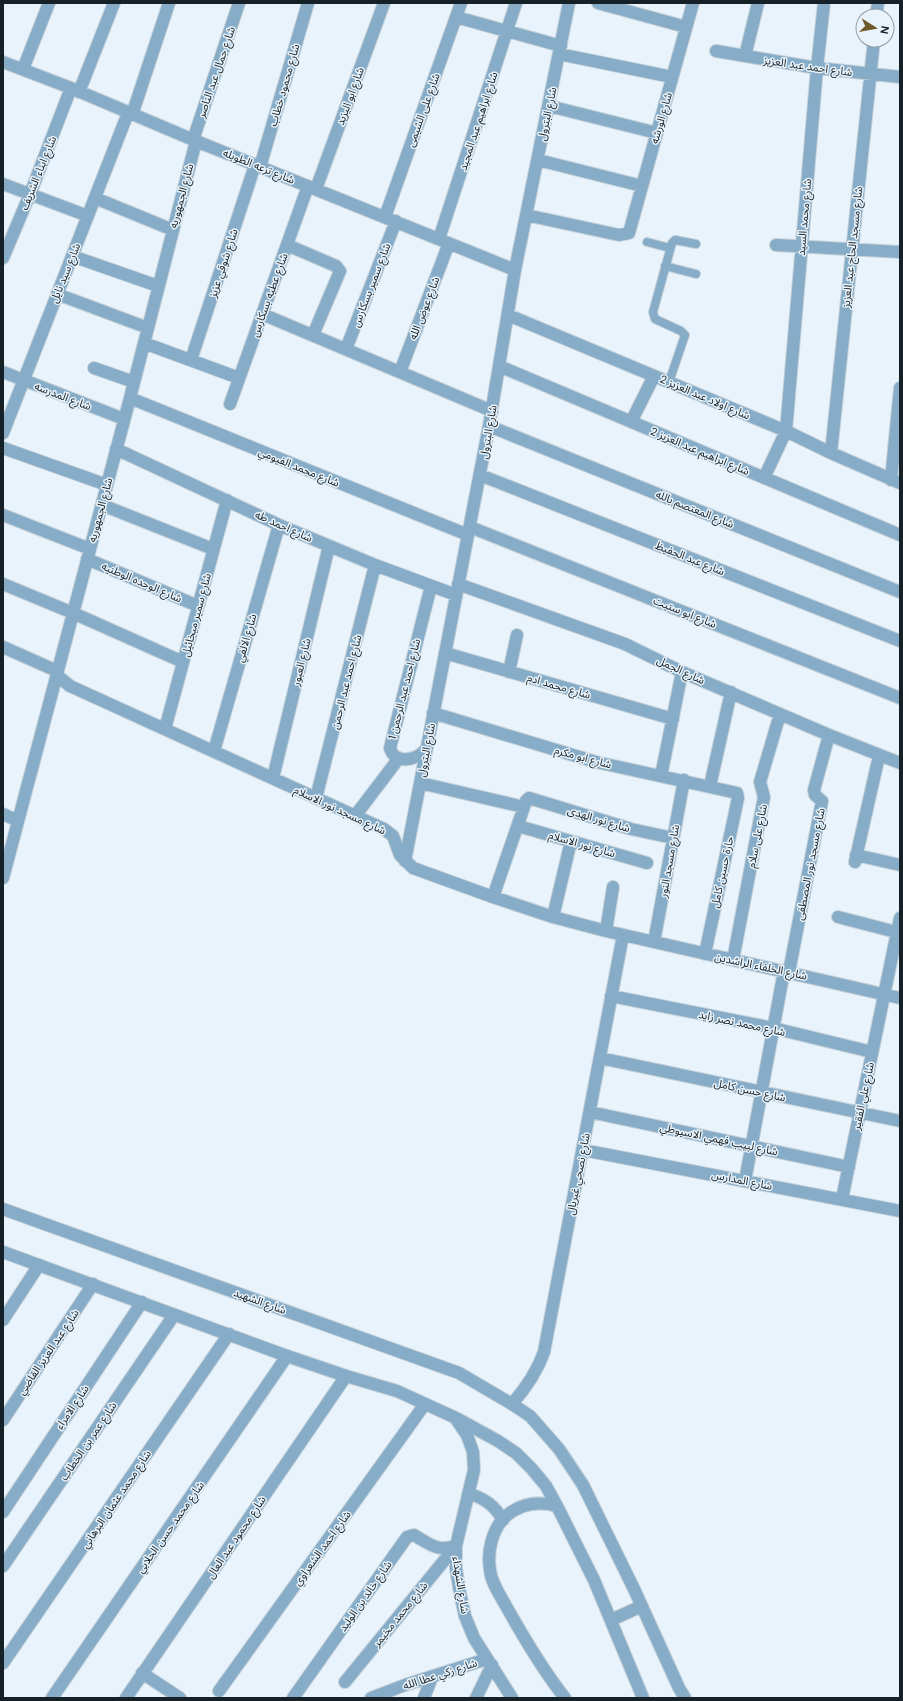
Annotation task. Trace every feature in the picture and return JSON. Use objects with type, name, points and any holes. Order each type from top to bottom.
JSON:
[{"type":"street","points":[[23,69],[49,3]]},
{"type":"street","name":"شارع ابناء الشريف","points":[[3,258],[114,3]]},
{"type":"street","name":"شارع سيد نايل","points":[[3,433],[95,198],[130,114],[169,3]]},
{"type":"street","name":"شارع جمال عبد الناصر","points":[[194,141],[239,3]]},
{"type":"street","name":"شارع محمود خطاب","points":[[257,166],[308,3]]},
{"type":"street","name":"شارع ابو اليزيد","points":[[312,188],[384,3]]},
{"type":"street","name":"شارع على الشيمى","points":[[391,219],[461,3]]},
{"type":"street","name":"شارع ابراهيم عبد المجيد","points":[[444,241],[516,3]]},
{"type":"street","name":"شارع البترول","points":[[405,861],[492,411],[515,270],[570,3]]},
{"type":"street","points":[[598,3],[686,27]]},
{"type":"street","name":"شارع الورشه","points":[[526,215],[619,235],[628,233],[693,3]]},
{"type":"street","points":[[745,56],[758,3]]},
{"type":"street","name":"شارع محمد السيد","points":[[786,431],[817,68],[824,3]]},
{"type":"street","points":[[456,17],[507,31],[560,50],[672,77]]},
{"type":"street","name":"شارع مسجد الحاج عبد العزيز","points":[[831,453],[873,48]]},
{"type":"street","name":"شارع احمد عبد العزيز","points":[[716,51],[817,68],[900,77]]},
{"type":"street","name":"شارع ترعه الطويله","points":[[4,66],[23,69],[194,141],[515,270]]},
{"type":"street","points":[[548,106],[657,133]]},
{"type":"street","name":"شارع الجمهوريه","points":[[3,878],[130,398],[194,141]]},
{"type":"street","points":[[538,160],[642,186]]},
{"type":"street","name":"شارع شوقي عزيز","points":[[191,360],[257,166]]},
{"type":"street","points":[[3,184],[88,216]]},
{"type":"street","name":"شارع عطيه بسكارس","points":[[230,404],[287,245],[312,188]]},
{"type":"street","points":[[95,198],[172,230]]},
{"type":"street","name":"شارع سمير بسكارس","points":[[346,349],[391,219]]},
{"type":"street","name":"شارع عوض الله","points":[[400,372],[444,241]]},
{"type":"street","points":[[287,245],[336,266],[340,271],[313,335]]},
{"type":"street","points":[[776,245],[900,252]]},
{"type":"street","points":[[72,256],[158,286]]},
{"type":"street","points":[[57,294],[148,328]]},
{"type":"street","points":[[262,314],[492,411]]},
{"type":"street","name":"شارع اولاد عبد العزيز 2","points":[[508,315],[786,431],[831,453],[896,481]]},
{"type":"street","points":[[144,342],[239,378]]},
{"type":"street","name":"شارع ابراهيم عبد العزيز 2","points":[[499,366],[900,535]]},
{"type":"street","points":[[94,368],[134,382]]},
{"type":"street","name":"شارع المدرسه","points":[[3,372],[124,419]]},
{"type":"street","points":[[631,422],[654,376]]},
{"type":"street","points":[[896,481],[900,388]]},
{"type":"street","name":"شارع محمد الفيومي","points":[[130,398],[469,531]]},
{"type":"street","name":"شارع المعتصم بالله","points":[[489,426],[900,592]]},
{"type":"street","points":[[764,478],[786,431]]},
{"type":"street","points":[[3,448],[107,485]]},
{"type":"street","name":"شارع احمد طه","points":[[116,449],[279,525],[329,546],[431,586],[457,590]]},
{"type":"street","name":"شارع عبد الحفيظ","points":[[480,475],[900,641]]},
{"type":"street","name":"شارع سمير ميخائيل","points":[[164,729],[227,500]]},
{"type":"street","points":[[102,505],[213,549]]},
{"type":"street","name":"شارع الوحده الوطنيه","points":[[3,515],[198,606]]},
{"type":"street","name":"شارع الالفي","points":[[214,751],[279,525]]},
{"type":"street","name":"شارع ابو ستيت","points":[[469,531],[900,698]]},
{"type":"street","name":"شارع العبور","points":[[273,778],[329,546]]},
{"type":"street","name":"شارع احمد عبد الرحمن","points":[[316,798],[375,565]]},
{"type":"street","points":[[3,584],[73,613],[183,662]]},
{"type":"street","name":"شارع احمد عبد الرحمن 1","points":[[399,758],[391,752],[390,748],[431,586]]},
{"type":"street","name":"شارع الجمل","points":[[457,590],[625,644],[682,672],[830,736],[900,763]]},
{"type":"street","points":[[508,672],[517,635]]},
{"type":"street","points":[[3,647],[57,671]]},
{"type":"street","name":"شارع محمد ادم","points":[[445,653],[672,719]]},
{"type":"street","name":"شارع مسجد نور الاسلام","points":[[57,671],[59,677],[70,686],[389,832],[393,836],[400,855],[405,861]]},
{"type":"street","points":[[661,776],[682,672]]},
{"type":"street","points":[[710,786],[731,692]]},
{"type":"street","name":"شارع ابو مكرم","points":[[433,713],[596,762],[735,791]]},
{"type":"street","name":"شارع على سلام","points":[[733,960],[764,796],[760,782],[780,714]]},
{"type":"street","name":"شارع مسجد نور المصطفى","points":[[745,1181],[762,1092],[772,1028],[787,972],[822,801],[816,795],[814,790],[830,736]]},
{"type":"street","points":[[355,816],[399,758],[412,760],[423,754],[427,748]]},
{"type":"street","points":[[879,756],[855,859],[900,865]]},
{"type":"street","name":"شارع مسجد النور","points":[[654,942],[684,780]]},
{"type":"street","name":"شارع نور الهدى","points":[[420,782],[525,804],[531,798],[631,829],[673,838]]},
{"type":"street","name":"حارة حسين كامل","points":[[705,954],[738,798],[735,791]]},
{"type":"street","points":[[492,897],[525,804]]},
{"type":"street","points":[[3,814],[18,821]]},
{"type":"street","name":"شارع نور الاسلام","points":[[518,826],[647,862]]},
{"type":"street","points":[[553,917],[571,841]]},
{"type":"street","points":[[405,861],[413,868],[492,897],[553,917],[623,935]]},
{"type":"street","points":[[606,931],[613,887]]},
{"type":"street","points":[[838,917],[899,932]]},
{"type":"street","name":"شارع علي الفقير","points":[[842,1199],[884,993],[899,932],[900,918]]},
{"type":"street","name":"شارع الخلفاء الراشدين","points":[[623,935],[884,993],[900,998]]},
{"type":"street","name":"شارع نصحي غبريال","points":[[512,1404],[524,1391],[538,1369],[544,1352],[623,935]]},
{"type":"street","name":"شارع محمد نصر زايد","points":[[611,996],[772,1028],[872,1052]]},
{"type":"street","name":"شارع حسن كامل","points":[[600,1058],[900,1121]]},
{"type":"street","name":"شارع لبيب فهمي الاسيوطي","points":[[590,1112],[849,1167]]},
{"type":"street","name":"شارع المدارس","points":[[583,1150],[842,1199],[899,1207]]},
{"type":"street","name":"شارع الشهيد","points":[[3,1209],[459,1373],[530,1416],[559,1449],[583,1485],[685,1698]]},
{"type":"street","points":[[3,1252],[287,1356],[397,1391],[456,1418],[498,1441],[516,1454],[532,1469],[546,1486],[558,1506],[576,1541],[611,1620],[643,1698]]},
{"type":"street","points":[[3,1320],[39,1265]]},
{"type":"street","name":"شارع عبد العزيز القاضي","points":[[3,1420],[93,1284]]},
{"type":"street","name":"شارع الامراء","points":[[3,1512],[142,1302]]},
{"type":"street","name":"شارع عمر بن الخطاب","points":[[3,1566],[174,1315]]},
{"type":"street","name":"شارع محمد عثمان البرهاني","points":[[3,1663],[229,1334]]},
{"type":"street","name":"شارع محمد حسن الحلابي","points":[[52,1698],[287,1356]]},
{"type":"street","name":"شارع محمود عبد العال","points":[[126,1698],[346,1376]]},
{"type":"street","name":"شارع احمد الشعراوي","points":[[219,1691],[425,1404]]},
{"type":"street","name":"شارع الشهداء","points":[[456,1418],[467,1435],[472,1452],[474,1470],[469,1494],[461,1519],[456,1546],[456,1569],[465,1616],[474,1638],[512,1698]]},
{"type":"street","points":[[469,1494],[482,1498],[493,1505],[503,1520]]},
{"type":"street","points":[[558,1506],[547,1503],[526,1505],[516,1509],[503,1520],[494,1534],[490,1551],[490,1570],[495,1585],[526,1644],[546,1674],[565,1698]]},
{"type":"street","name":"شارع خالد بن الوليد","points":[[292,1698],[407,1537],[414,1536],[434,1547],[441,1549],[456,1546]]},
{"type":"street","name":"شارع محمد مخيمر","points":[[345,1682],[456,1546]]},
{"type":"street","points":[[611,1620],[642,1606]]},
{"type":"street","points":[[476,1698],[489,1662]]},
{"type":"street","name":"شارع زكي عطا الله","points":[[371,1698],[432,1677],[489,1662]]},
{"type":"street","points":[[142,1674],[180,1698]]},
{"type":"street","points":[[424,1698],[432,1677]]},
{"type":"lane","points":[[669,382],[685,337],[681,331],[657,320],[654,317],[653,312],[672,242],[675,240],[696,244]]},
{"type":"lane","points":[[647,242],[670,248]]},
{"type":"lane","points":[[665,266],[696,274]]}]
